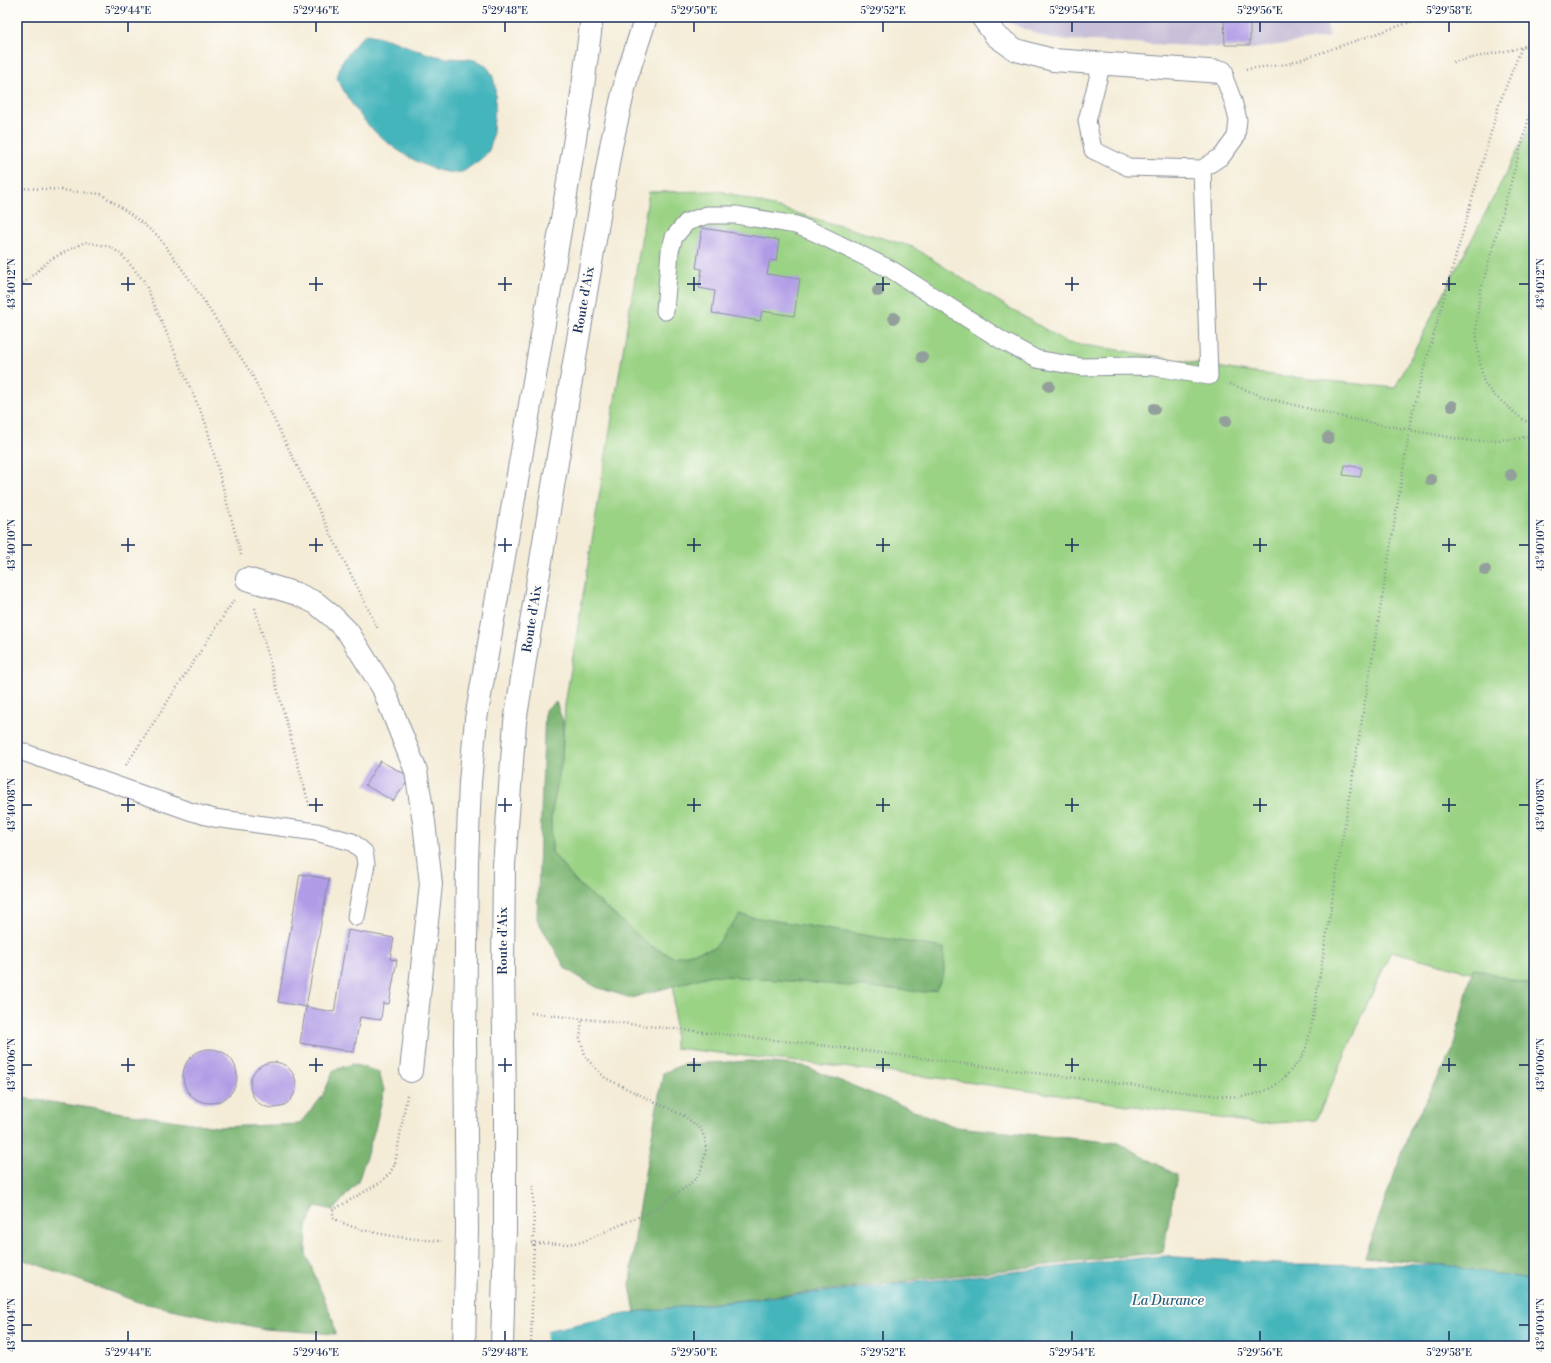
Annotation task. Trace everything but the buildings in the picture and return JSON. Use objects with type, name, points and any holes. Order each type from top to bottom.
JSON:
[{"type":"main road","points":[[464,1346],[466,1230],[465,1033],[467,862],[470,782],[476,719],[566,198],[592,17]]},
{"type":"main road","name":"Route d'Aix","points":[[502,1346],[505,1231],[503,968],[504,866],[515,722],[611,146],[627,76],[646,17]]},
{"type":"main road","points":[[982,17],[996,36],[1016,50],[1053,60],[1222,72]]},
{"type":"main road","points":[[247,579],[297,594],[316,603],[348,632],[383,688],[416,771],[424,822],[431,884],[411,1071]]},
{"type":"lane","points":[[1102,63],[1087,121],[1093,150],[1128,167],[1202,169],[1222,156],[1236,136],[1238,120],[1233,101],[1222,72]]},
{"type":"lane","points":[[665,311],[670,251],[674,237],[687,222],[708,215],[736,215],[796,226],[814,232],[892,270],[1001,340],[1036,359],[1082,367],[1155,367],[1209,376],[1202,169]]},
{"type":"lane","points":[[17,750],[188,811],[214,818],[316,832],[352,842],[364,852],[366,864],[356,918]]},
{"type":"path","points":[[1222,72],[1288,64],[1425,17]]},
{"type":"path","points":[[531,1006],[531,1013],[819,1045],[1192,1094],[1237,1098],[1253,1095],[1270,1090],[1287,1076],[1304,1055],[1312,1023],[1414,404],[1499,104],[1521,48],[1534,38]]},
{"type":"path","points":[[1453,62],[1534,45]]},
{"type":"path","points":[[1534,100],[1480,293],[1476,327],[1478,353],[1484,383],[1492,394],[1522,419],[1534,426]]},
{"type":"path","points":[[17,188],[49,189],[101,194],[132,215],[158,236],[190,280],[251,373],[382,636]]},
{"type":"path","points":[[17,289],[51,259],[84,242],[111,248],[122,255],[144,281],[206,424],[316,832]]},
{"type":"path","points":[[1209,376],[1270,399],[1351,419],[1410,431],[1470,441],[1516,439],[1534,435]]},
{"type":"path","points":[[114,784],[247,579]]},
{"type":"path","points":[[531,1346],[534,1232],[533,1186]]},
{"type":"shaded area","points":[[1007,17],[1325,17],[1330,37],[1252,49],[1050,39],[1010,23]]},
{"type":"green space","points":[[1534,119],[1534,989],[1391,951],[1316,1120],[1261,1124],[938,1078],[675,1048],[673,957],[649,945],[574,880],[552,852],[551,817],[562,759],[565,705],[649,192],[720,191],[913,247],[988,295],[1068,343],[1119,350],[1246,372],[1395,388]]},
{"type":"green space","points":[[556,702],[563,722],[562,759],[551,817],[552,852],[574,880],[649,945],[673,957],[714,948],[740,915],[944,948],[944,973],[936,990],[925,992],[712,975],[631,998],[596,987],[566,969],[537,919],[545,710]]},
{"type":"green space","points":[[1473,968],[1534,986],[1534,1281],[1444,1265],[1365,1257],[1410,1130],[1452,1052]]},
{"type":"green space","points":[[752,1061],[803,1066],[956,1127],[1119,1143],[1177,1175],[1163,1252],[635,1312],[630,1286],[637,1218],[663,1073],[684,1064]]},
{"type":"green space","points":[[353,1064],[379,1072],[384,1090],[375,1129],[358,1182],[333,1210],[316,1206],[307,1225],[306,1254],[333,1320],[335,1334],[265,1329],[138,1302],[17,1257],[17,1097],[218,1127],[299,1124],[322,1097],[334,1070]]},
{"type":"water","points":[[366,34],[387,39],[437,56],[481,62],[489,69],[494,80],[496,97],[492,140],[489,150],[484,157],[462,172],[437,170],[400,152],[371,128],[352,104],[337,78],[341,63],[358,41]]},
{"type":"water","name":"La Durance","points":[[1161,1256],[1283,1264],[1444,1265],[1534,1281],[1534,1346],[474,1346],[635,1312]]},
{"type":"pier","points":[[547,1329],[546,1346],[472,1346],[474,1344]]}]
